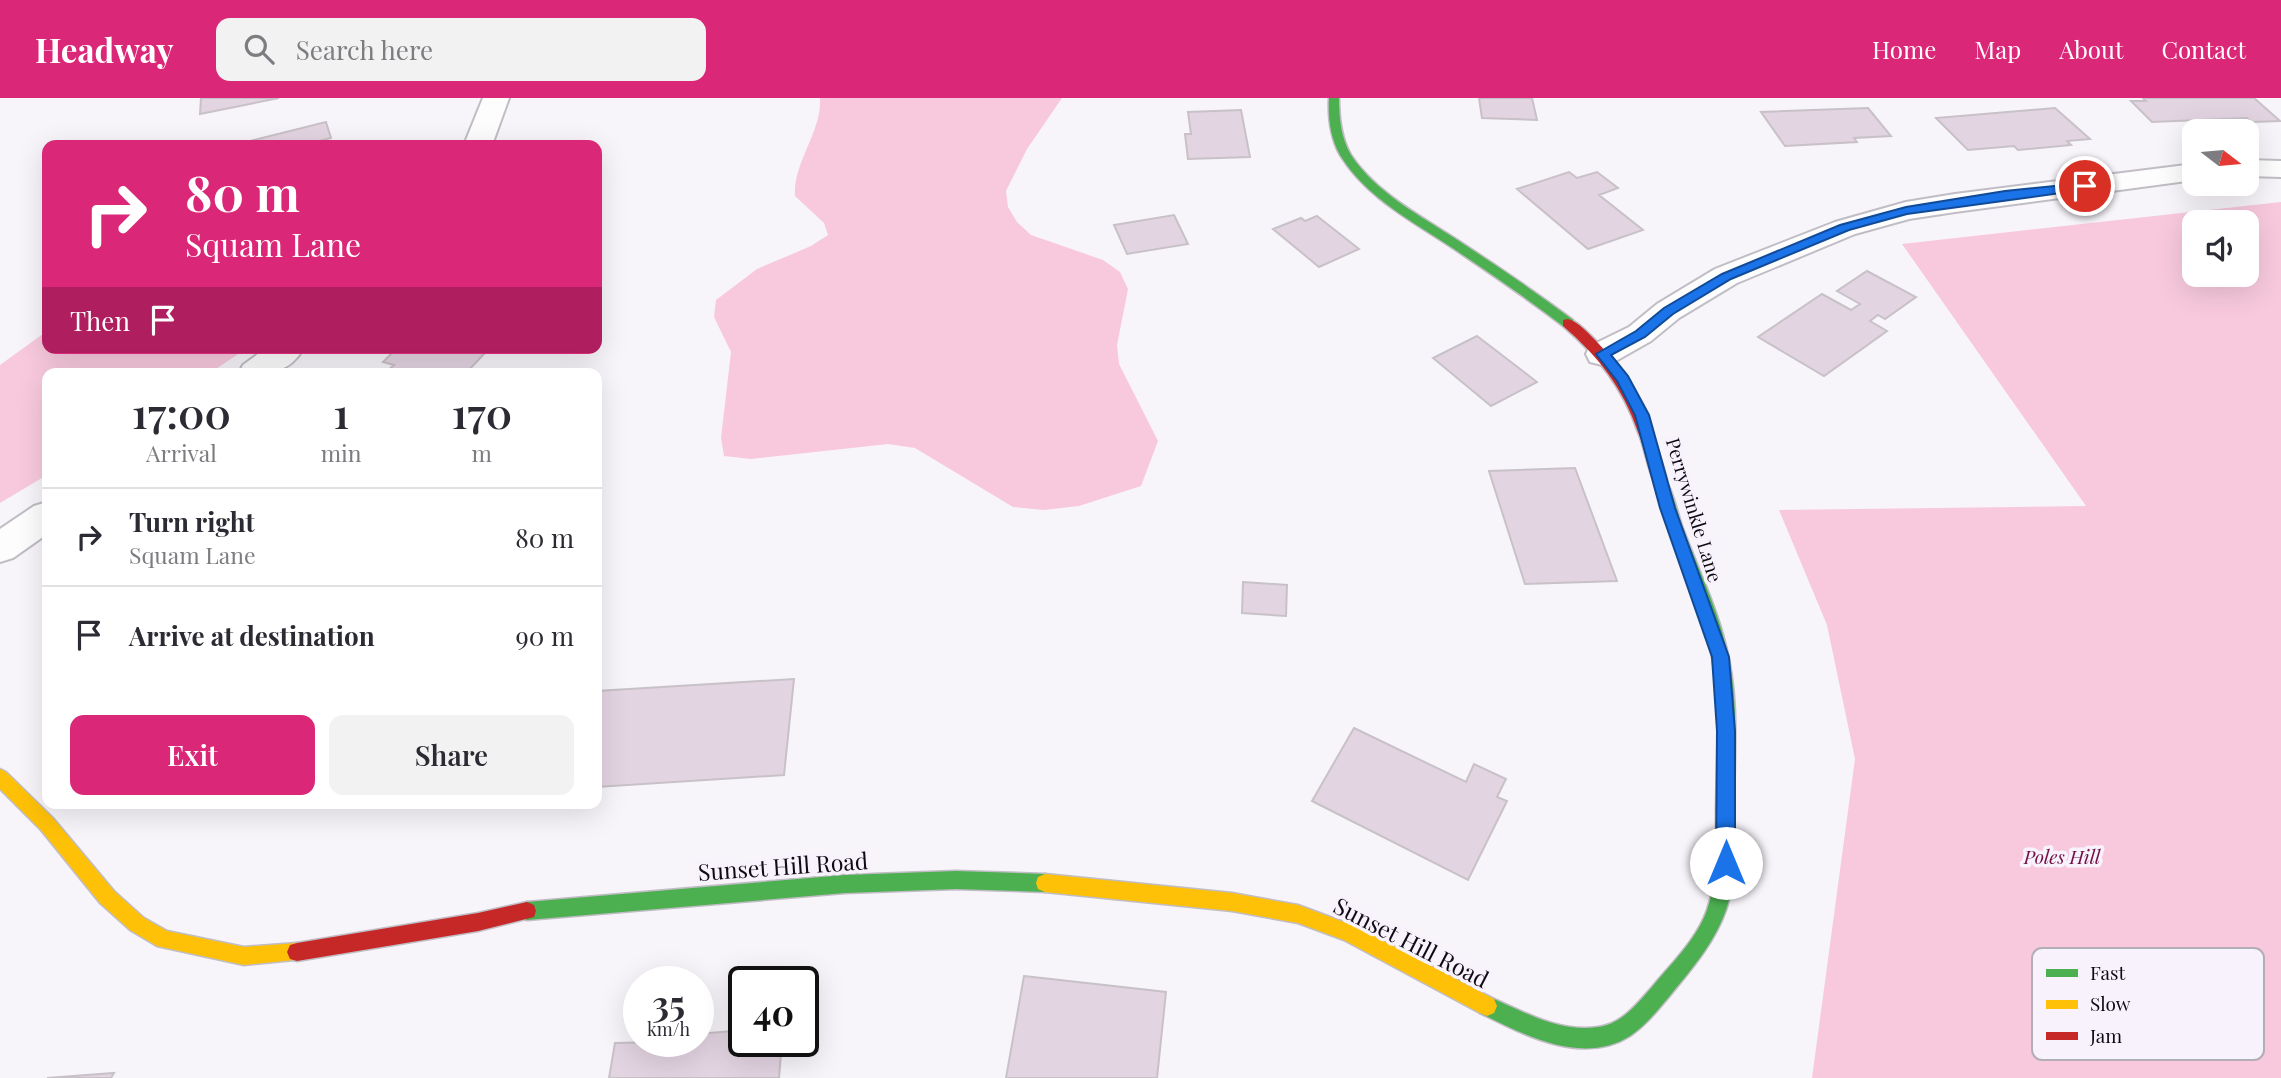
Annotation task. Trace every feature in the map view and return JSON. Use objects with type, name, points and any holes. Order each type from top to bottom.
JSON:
[{"type":"street","points":[[480,140],[496,98]]},
{"type":"street","name":"Perrywinkle Lane","points":[[1334,98],[1335,131],[1345,153],[1378,189],[1523,291],[1602,354],[1623,379],[1642,415],[1668,508],[1720,657],[1726,731],[1726,863],[1716,915],[1677,972],[1643,1013],[1614,1034]]},
{"type":"street","points":[[2259,168],[2281,169]]},
{"type":"street","points":[[1602,354],[1640,334],[1668,311],[1727,276],[1844,228],[1906,211],[1942,205],[2182,174]]},
{"type":"street","points":[[262,368],[280,354]]},
{"type":"street","points":[[0,548],[42,519]]},
{"type":"street","name":"Sunset Hill Road","points":[[0,777],[47,824],[107,897],[137,924],[164,940],[244,956],[281,955],[323,949],[526,911],[569,906],[864,882],[1015,881],[1254,905],[1320,920],[1382,949],[1476,1001],[1523,1023],[1573,1038],[1614,1034]]},
{"type":"green space","points":[[820,98],[1062,98],[1027,149],[1006,191],[1008,207],[1017,222],[1031,235],[1103,260],[1120,272],[1128,289],[1117,345],[1119,364],[1158,441],[1141,486],[1079,506],[1044,510],[1013,507],[915,448],[888,444],[751,459],[724,456],[721,438],[731,352],[714,317],[716,300],[757,269],[811,246],[828,235],[824,223],[795,196],[798,171],[817,123]]},
{"type":"green space","name":"Poles Hill","points":[[2281,202],[2281,1078],[1812,1078],[1855,759],[1827,625],[1779,510],[2086,506],[1902,244],[2182,213],[2182,287],[2259,287],[2259,210],[2209,210]]},
{"type":"green space","points":[[42,335],[42,354],[238,354],[217,368],[42,368],[42,478],[0,503],[0,365]]},
{"type":"building","points":[[201,98],[279,98],[200,114]]},
{"type":"building","points":[[1479,98],[1532,98],[1537,120],[1482,118]]},
{"type":"building","points":[[2143,98],[2254,98],[2280,121],[2259,122],[2259,119],[2247,118],[2152,122],[2131,101],[2146,101]]},
{"type":"building","points":[[1868,108],[1891,136],[1854,138],[1857,142],[1785,146],[1761,112]]},
{"type":"building","points":[[2055,108],[2090,139],[2067,141],[2071,145],[2018,150],[2014,146],[1968,150],[1936,118]]},
{"type":"building","points":[[1241,110],[1250,157],[1188,159],[1185,134],[1191,134],[1188,112]]},
{"type":"building","points":[[326,122],[331,138],[323,140],[254,140]]},
{"type":"building","points":[[1569,172],[1577,178],[1597,172],[1618,188],[1599,195],[1643,230],[1588,249],[1517,189]]},
{"type":"building","points":[[1174,215],[1188,244],[1127,254],[1114,225]]},
{"type":"building","points":[[1317,216],[1359,249],[1319,267],[1273,229],[1301,218],[1305,221]]},
{"type":"building","points":[[1867,271],[1916,297],[1885,319],[1878,315],[1870,321],[1887,331],[1824,376],[1758,337],[1822,294],[1851,310],[1860,304],[1837,291]]},
{"type":"building","points":[[1477,336],[1537,382],[1491,406],[1433,358]]},
{"type":"building","points":[[391,354],[484,354],[471,368],[391,368],[394,365],[383,362]]},
{"type":"building","points":[[1575,468],[1617,581],[1525,584],[1489,471]]},
{"type":"building","points":[[1243,582],[1287,585],[1286,616],[1242,613]]},
{"type":"building","points":[[794,679],[784,775],[602,787],[602,691]]},
{"type":"building","points":[[1354,728],[1466,782],[1474,764],[1506,779],[1497,797],[1507,801],[1468,880],[1312,801]]},
{"type":"building","points":[[1024,976],[1166,992],[1157,1078],[1006,1078]]},
{"type":"building","points":[[728,1031],[728,1057],[781,1057],[779,1078],[609,1078],[615,1043],[623,1043],[623,1057],[714,1057],[714,1033]]},
{"type":"building","points":[[114,1073],[111,1078],[47,1078]]},
{"type":"traffic: fast","points":[[1334,98],[1334,120],[1339,141],[1346,155],[1367,181],[1407,213],[1510,280],[1568,323]]},
{"type":"traffic: fast","points":[[1487,1006],[1531,1026],[1564,1036],[1597,1038],[1613,1034],[1639,1016],[1676,973],[1700,942],[1717,909],[1724,872],[1725,847],[1727,723],[1723,671],[1712,622],[1675,528],[1660,480]]},
{"type":"traffic: fast","points":[[527,911],[845,884],[956,880],[1045,883]]},
{"type":"traffic: slow","points":[[0,777],[47,824],[107,897],[137,924],[164,940],[244,956],[297,952]]},
{"type":"traffic: slow","points":[[1045,883],[1232,902],[1298,914],[1350,933],[1487,1006]]},
{"type":"traffic: jam","points":[[1568,323],[1604,357],[1629,393],[1646,434],[1660,480]]},
{"type":"traffic: jam","points":[[297,952],[478,922],[527,911]]},
{"type":"route","points":[[1726,863],[1726,731],[1720,657],[1668,508],[1642,415],[1623,379],[1602,354],[1640,334],[1668,311],[1727,276],[1844,228],[1906,211],[2005,195],[2085,186]]}]
